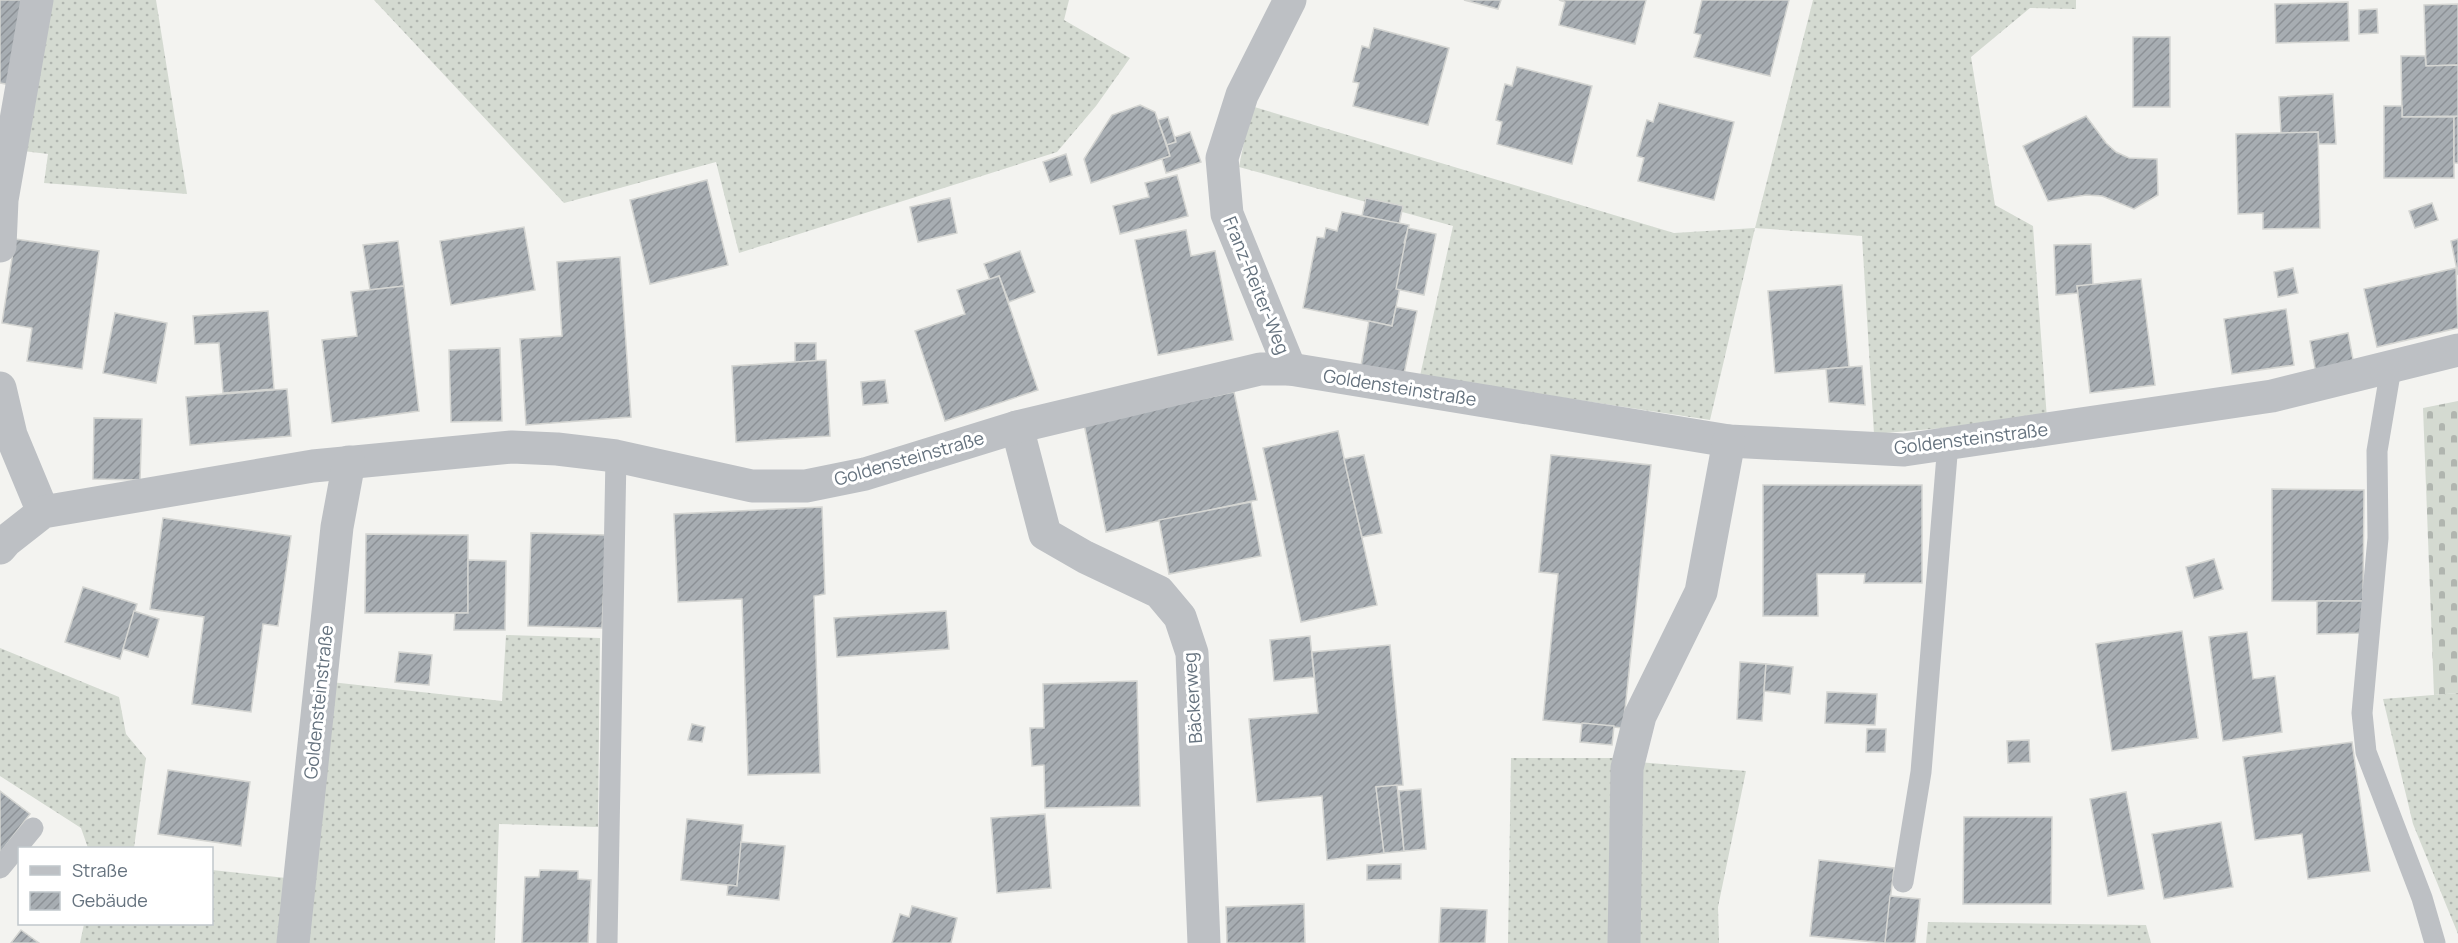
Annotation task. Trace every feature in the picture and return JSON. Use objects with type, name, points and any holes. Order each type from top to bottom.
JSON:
[{"type":"street","points":[[0,246],[2,200],[37,0]]},
{"type":"street","name":"Franz-Reiter-Weg","points":[[1290,0],[1242,94],[1222,158],[1227,214],[1290,369]]},
{"type":"street","name":"Goldensteinstraße","points":[[2,542],[43,512],[163,490],[349,462],[512,447],[557,449],[616,456],[752,486],[806,486],[865,474],[1017,427],[1260,369],[1290,369],[1729,441],[1904,450],[2272,396],[2458,350]]},
{"type":"street","points":[[0,388],[11,435],[43,512]]},
{"type":"street","name":"Bäckerweg","points":[[1017,427],[1045,534],[1085,557],[1159,592],[1180,617],[1192,653],[1204,943]]},
{"type":"street","points":[[1624,943],[1627,768],[1640,716],[1701,592],[1729,441]]},
{"type":"street","name":"Goldensteinstraße","points":[[293,943],[336,538],[349,462]]},
{"type":"lane","points":[[2391,368],[2377,451],[2378,538],[2362,713],[2366,752],[2422,898],[2435,943]]},
{"type":"lane","points":[[1903,882],[1921,772],[1948,444]]},
{"type":"lane","points":[[607,943],[616,456]]},
{"type":"lane","points":[[0,868],[33,828]]},
{"type":"green space","points":[[51,0],[156,0],[187,194],[44,183],[48,154],[23,151]]},
{"type":"green space","points":[[374,0],[1069,0],[1064,20],[1130,58],[1096,106],[1057,152],[739,253],[716,162],[564,203]]},
{"type":"green space","points":[[1813,0],[2076,0],[2076,9],[2030,8],[1971,57],[1995,205],[2033,226],[2047,419],[1874,434],[1862,236],[1755,228]]},
{"type":"green space","points":[[1251,106],[1674,233],[1755,228],[1710,420],[1420,376],[1453,226],[1239,167]]},
{"type":"green space","points":[[2458,401],[2458,693],[2434,695],[2423,408]]},
{"type":"green space","points":[[506,635],[600,638],[598,827],[499,824],[495,943],[304,943],[331,682],[502,701]]},
{"type":"green space","points":[[0,648],[119,697],[126,734],[146,758],[134,847],[88,847],[81,828],[0,776]]},
{"type":"green space","points":[[2458,693],[2458,934],[2413,824],[2383,699]]},
{"type":"green space","points":[[1511,758],[1617,758],[1614,943],[1508,943]]},
{"type":"green space","points":[[1638,762],[1746,771],[1718,907],[1719,943],[1636,943]]},
{"type":"green space","points":[[213,870],[286,878],[280,943],[80,943],[84,925],[213,925]]},
{"type":"green space","points":[[1928,922],[2146,925],[2151,943],[1926,943]]},
{"type":"building","points":[[0,0],[22,0],[11,85],[0,83]]},
{"type":"building","points":[[1464,0],[1501,0],[1498,9]]},
{"type":"building","points":[[1559,0],[1646,0],[1635,44],[1559,25],[1565,2]]},
{"type":"building","points":[[1702,0],[1789,0],[1770,76],[1694,57],[1701,35],[1694,33]]},
{"type":"building","points":[[2348,2],[2349,41],[2276,43],[2275,4]]},
{"type":"building","points":[[2458,4],[2458,65],[2426,66],[2424,5]]},
{"type":"building","points":[[2377,9],[2378,33],[2359,34],[2359,10]]},
{"type":"building","points":[[1374,28],[1449,48],[1428,125],[1353,106],[1359,83],[1353,82],[1362,46],[1369,48]]},
{"type":"building","points":[[2133,37],[2170,37],[2170,107],[2133,107]]},
{"type":"building","points":[[2401,56],[2425,56],[2426,66],[2458,65],[2458,116],[2402,117]]},
{"type":"building","points":[[1517,67],[1592,86],[1572,164],[1497,144],[1502,122],[1496,120],[1505,84],[1512,86]]},
{"type":"building","points":[[2333,94],[2336,144],[2319,144],[2318,132],[2281,134],[2279,97]]},
{"type":"building","points":[[1659,103],[1734,122],[1714,200],[1638,181],[1644,158],[1637,156],[1647,120],[1653,122]]},
{"type":"building","points":[[1140,105],[1155,112],[1170,156],[1091,183],[1084,159],[1112,115]]},
{"type":"building","points":[[2384,106],[2402,106],[2402,117],[2454,117],[2454,178],[2384,178]]},
{"type":"building","points":[[2086,116],[2106,143],[2116,152],[2129,158],[2157,159],[2158,195],[2134,209],[2102,196],[2086,195],[2048,201],[2023,146]]},
{"type":"building","points":[[2458,116],[2458,163],[2454,163],[2454,117]]},
{"type":"building","points":[[1168,117],[1176,142],[1167,145],[1158,120]]},
{"type":"building","points":[[1190,132],[1201,162],[1166,173],[1162,159],[1170,156],[1167,145],[1176,142],[1175,137]]},
{"type":"building","points":[[2318,132],[2320,228],[2263,229],[2263,213],[2238,214],[2236,134]]},
{"type":"building","points":[[1066,154],[1072,175],[1050,182],[1043,162]]},
{"type":"building","points":[[1177,175],[1188,216],[1120,234],[1113,206],[1149,197],[1145,183]]},
{"type":"building","points":[[707,180],[728,265],[650,284],[630,200]]},
{"type":"building","points":[[950,198],[957,233],[918,242],[910,207]]},
{"type":"building","points":[[1366,198],[1403,206],[1399,224],[1362,216]]},
{"type":"building","points":[[2432,203],[2438,220],[2415,228],[2409,211]]},
{"type":"building","points":[[1342,212],[1409,225],[1404,243],[1409,244],[1392,326],[1303,308],[1317,237],[1324,238],[1326,228],[1337,231]]},
{"type":"building","points":[[524,227],[535,290],[451,305],[440,241]]},
{"type":"building","points":[[1408,228],[1436,234],[1424,295],[1396,289]]},
{"type":"building","points":[[1186,230],[1191,256],[1215,251],[1233,340],[1158,355],[1135,240]]},
{"type":"building","points":[[15,239],[99,251],[82,369],[27,361],[32,328],[2,323]]},
{"type":"building","points":[[2458,239],[2458,275],[2451,241]]},
{"type":"building","points":[[398,241],[404,286],[370,290],[363,245]]},
{"type":"building","points":[[2091,244],[2093,285],[2077,286],[2078,293],[2056,295],[2054,245]]},
{"type":"building","points":[[1020,251],[1035,292],[1009,302],[999,276],[990,280],[984,264]]},
{"type":"building","points":[[620,257],[631,417],[526,425],[520,339],[562,336],[557,262]]},
{"type":"building","points":[[2293,268],[2298,293],[2278,297],[2274,272]]},
{"type":"building","points":[[2456,268],[2458,328],[2377,347],[2364,289]]},
{"type":"building","points":[[999,276],[1038,390],[945,421],[915,331],[965,314],[957,290]]},
{"type":"building","points":[[2141,279],[2155,385],[2090,393],[2077,286]]},
{"type":"building","points":[[1842,285],[1849,367],[1775,373],[1768,291]]},
{"type":"building","points":[[404,286],[419,411],[332,423],[322,340],[357,336],[351,292]]},
{"type":"building","points":[[1396,307],[1417,311],[1404,374],[1361,366],[1369,321],[1392,326]]},
{"type":"building","points":[[2286,309],[2294,365],[2232,374],[2224,319]]},
{"type":"building","points":[[268,311],[274,389],[223,393],[219,343],[195,344],[193,316]]},
{"type":"building","points":[[115,313],[167,323],[156,383],[103,373]]},
{"type":"building","points":[[2348,333],[2354,365],[2316,373],[2310,341]]},
{"type":"building","points":[[795,343],[816,343],[816,361],[795,362]]},
{"type":"building","points":[[500,348],[502,421],[451,422],[449,350]]},
{"type":"building","points":[[826,360],[830,436],[736,442],[732,366]]},
{"type":"building","points":[[1862,366],[1865,405],[1829,402],[1826,369]]},
{"type":"building","points":[[885,380],[888,403],[863,405],[861,382]]},
{"type":"building","points":[[287,389],[291,436],[190,445],[186,397]]},
{"type":"building","points":[[1234,392],[1257,500],[1106,532],[1084,424]]},
{"type":"building","points":[[94,418],[142,419],[140,480],[93,479]]},
{"type":"building","points":[[1338,431],[1377,605],[1301,622],[1263,448]]},
{"type":"building","points":[[1364,455],[1382,533],[1362,537],[1344,459]]},
{"type":"building","points":[[1551,455],[1651,465],[1623,728],[1543,720],[1558,574],[1539,572]]},
{"type":"building","points":[[1763,485],[1922,485],[1922,583],[1864,583],[1865,574],[1817,574],[1818,616],[1763,616]]},
{"type":"building","points":[[2272,489],[2364,490],[2363,601],[2272,601]]},
{"type":"building","points":[[1251,502],[1261,556],[1169,574],[1159,520]]},
{"type":"building","points":[[822,507],[825,594],[814,596],[820,773],[748,775],[742,599],[678,602],[674,514]]},
{"type":"building","points":[[163,518],[291,536],[278,626],[263,624],[251,712],[192,704],[204,617],[150,609]]},
{"type":"building","points":[[531,533],[606,535],[602,628],[528,626]]},
{"type":"building","points":[[366,534],[468,535],[468,613],[365,613]]},
{"type":"building","points":[[2214,559],[2223,589],[2194,598],[2186,567]]},
{"type":"building","points":[[468,560],[506,561],[505,630],[454,630],[455,613],[468,613]]},
{"type":"building","points":[[83,587],[137,604],[120,659],[65,642]]},
{"type":"building","points":[[2317,601],[2363,601],[2363,633],[2317,634]]},
{"type":"building","points":[[134,611],[159,619],[148,657],[123,649]]},
{"type":"building","points":[[946,611],[949,649],[837,657],[834,618]]},
{"type":"building","points":[[2182,631],[2198,738],[2112,751],[2096,644]]},
{"type":"building","points":[[2247,632],[2253,679],[2275,676],[2282,732],[2223,741],[2209,637]]},
{"type":"building","points":[[1310,636],[1314,677],[1274,681],[1270,640]]},
{"type":"building","points":[[1390,645],[1403,785],[1376,787],[1384,853],[1327,860],[1322,796],[1257,802],[1249,719],[1318,713],[1312,652]]},
{"type":"building","points":[[399,652],[432,655],[429,685],[395,682]]},
{"type":"building","points":[[1740,662],[1766,664],[1762,721],[1737,719]]},
{"type":"building","points":[[1766,664],[1793,667],[1790,694],[1764,691]]},
{"type":"building","points":[[1137,681],[1140,806],[1045,808],[1044,765],[1032,766],[1030,728],[1044,728],[1043,684]]},
{"type":"building","points":[[1827,692],[1877,694],[1875,725],[1825,723]]},
{"type":"building","points":[[1582,723],[1614,726],[1612,745],[1580,742]]},
{"type":"building","points":[[692,724],[705,727],[702,742],[688,740]]},
{"type":"building","points":[[1867,729],[1886,729],[1885,752],[1866,752]]},
{"type":"building","points":[[2029,740],[2030,762],[2008,763],[2007,741]]},
{"type":"building","points":[[2352,742],[2370,871],[2308,879],[2302,834],[2255,840],[2243,757]]},
{"type":"building","points":[[168,770],[250,782],[241,846],[158,834]]},
{"type":"building","points":[[1397,785],[1404,851],[1384,853],[1376,787]]},
{"type":"building","points":[[1421,789],[1426,849],[1404,851],[1399,791]]},
{"type":"building","points":[[0,791],[30,814],[0,853]]},
{"type":"building","points":[[2126,792],[2144,889],[2108,896],[2090,799]]},
{"type":"building","points":[[1045,814],[1051,888],[997,893],[991,818]]},
{"type":"building","points":[[1964,817],[2052,817],[2051,904],[1963,904]]},
{"type":"building","points":[[687,819],[743,825],[737,886],[681,880]]},
{"type":"building","points":[[2221,822],[2233,887],[2164,899],[2152,834]]},
{"type":"building","points":[[741,842],[785,846],[779,900],[727,895],[728,885],[737,886]]},
{"type":"building","points":[[1819,860],[1894,868],[1885,943],[1810,936]]},
{"type":"building","points":[[1401,864],[1401,879],[1367,880],[1367,865]]},
{"type":"building","points":[[540,870],[578,871],[578,879],[591,880],[588,943],[522,943],[525,877],[539,877]]},
{"type":"building","points":[[1890,896],[1920,899],[1915,943],[1885,943]]},
{"type":"building","points":[[1304,904],[1305,943],[1227,943],[1226,907]]},
{"type":"building","points":[[912,906],[957,918],[951,943],[892,943],[900,914],[909,917]]},
{"type":"building","points":[[1441,908],[1487,910],[1485,943],[1439,943]]},
{"type":"building","points":[[21,930],[39,943],[11,943]]}]
